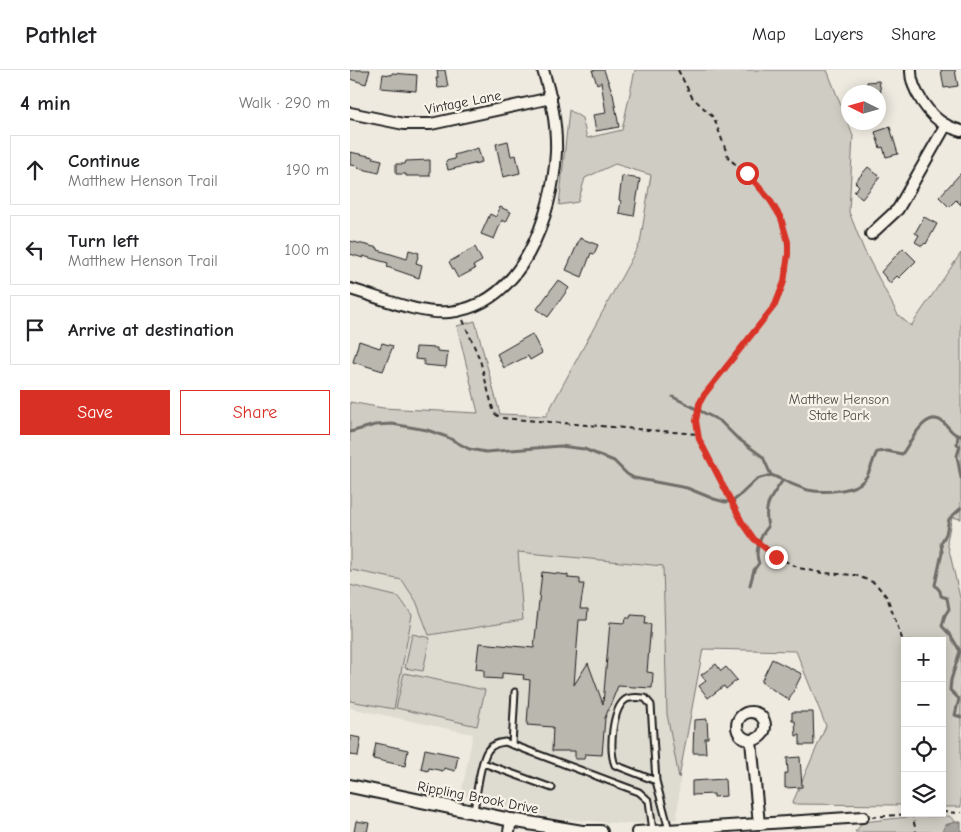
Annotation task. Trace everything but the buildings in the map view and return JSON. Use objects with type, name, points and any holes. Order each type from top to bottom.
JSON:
[{"type":"street","points":[[350,289],[428,312],[450,312],[469,308],[493,297],[507,284],[522,266],[538,236],[553,189],[556,150],[551,98],[543,70]]},
{"type":"street","points":[[911,70],[919,97],[936,118],[946,125],[961,131]]},
{"type":"street","name":"Vintage Lane","points":[[350,114],[404,124],[431,124],[551,98]]},
{"type":"street","points":[[871,234],[898,209],[946,125]]},
{"type":"street","points":[[751,740],[759,824]]},
{"type":"street","name":"Rippling Brook Drive","points":[[350,786],[474,812],[510,826],[601,832]]},
{"type":"street","points":[[637,832],[863,817]]},
{"type":"lane","points":[[512,745],[514,692]]},
{"type":"lane","points":[[656,781],[615,765],[612,757],[614,719],[626,699],[635,697],[645,698],[651,705],[656,781],[669,830]]},
{"type":"lane","points":[[474,812],[483,763],[487,752],[495,744],[505,742],[639,792],[649,801],[653,831]]},
{"type":"lane","points":[[483,763],[552,788]]},
{"type":"path","points":[[678,70],[692,96],[714,118],[729,159],[747,173],[770,200],[781,218],[788,242],[784,282],[775,305],[704,395],[699,404],[696,421],[698,434],[735,509],[754,539],[776,557],[799,568],[822,573],[856,575],[875,583],[887,597],[901,637]]},
{"type":"path","points":[[462,316],[480,360],[494,413],[502,418],[698,434]]},
{"type":"path","points":[[946,812],[961,813]]},
{"type":"path","points":[[863,817],[901,815]]},
{"type":"path","points":[[913,817],[916,832]]},
{"type":"shaded area","points":[[510,489],[730,573],[691,642],[677,819],[628,824],[551,818],[461,795],[473,734],[350,708],[350,569]]},
{"type":"shaded area","points":[[961,822],[961,832],[942,832],[945,825]]},
{"type":"green space","name":"Matthew Henson State Park","points":[[635,70],[827,70],[841,106],[841,130],[851,130],[853,136],[849,212],[864,250],[898,315],[911,326],[961,253],[961,519],[952,517],[947,541],[961,602],[961,807],[946,807],[946,637],[901,637],[901,805],[792,804],[826,726],[796,651],[703,649],[679,778],[667,714],[663,566],[518,552],[523,620],[429,635],[416,601],[402,580],[352,570],[350,572],[350,402],[383,408],[478,413],[457,326],[475,321],[500,414],[546,416],[640,243],[651,175],[615,164],[585,178],[578,202],[559,205],[569,110],[582,118],[587,138],[622,130]]},
{"type":"green space","points":[[350,585],[399,597],[412,615],[394,709],[350,701]]},
{"type":"green space","points":[[412,634],[430,638],[423,671],[405,668]]},
{"type":"green space","points":[[404,673],[485,690],[477,726],[396,708]]},
{"type":"green space","points":[[949,816],[956,822],[945,825],[961,829],[961,832],[855,832],[863,822],[908,817]]},
{"type":"waterway","points":[[673,397],[720,421],[736,437],[763,457],[771,475]]},
{"type":"waterway","points":[[350,432],[375,425],[392,424],[427,430],[447,437],[469,449],[486,452],[560,446],[584,449],[614,461],[634,478],[687,488],[725,502],[733,501],[757,479],[771,475],[798,487],[814,491],[838,491],[853,487],[864,480],[877,452],[887,451],[902,454],[919,429],[930,420],[936,419],[943,422],[953,432],[961,436]]},
{"type":"waterway","points":[[958,436],[957,444],[960,446],[957,456],[961,478]]},
{"type":"waterway","points":[[750,585],[754,570],[759,563],[757,554],[759,544],[768,527],[767,507],[783,480]]},
{"type":"waterway","points":[[961,508],[949,519],[946,534],[941,543],[942,553],[935,585],[940,591],[941,596],[947,598],[949,609],[942,626],[960,651],[951,680],[950,690],[959,699],[955,715],[961,717]]},
{"type":"route","points":[[747,173],[770,200],[781,218],[788,242],[787,268],[775,305],[704,395],[699,404],[696,421],[699,439],[742,522],[754,539],[776,557]]}]
